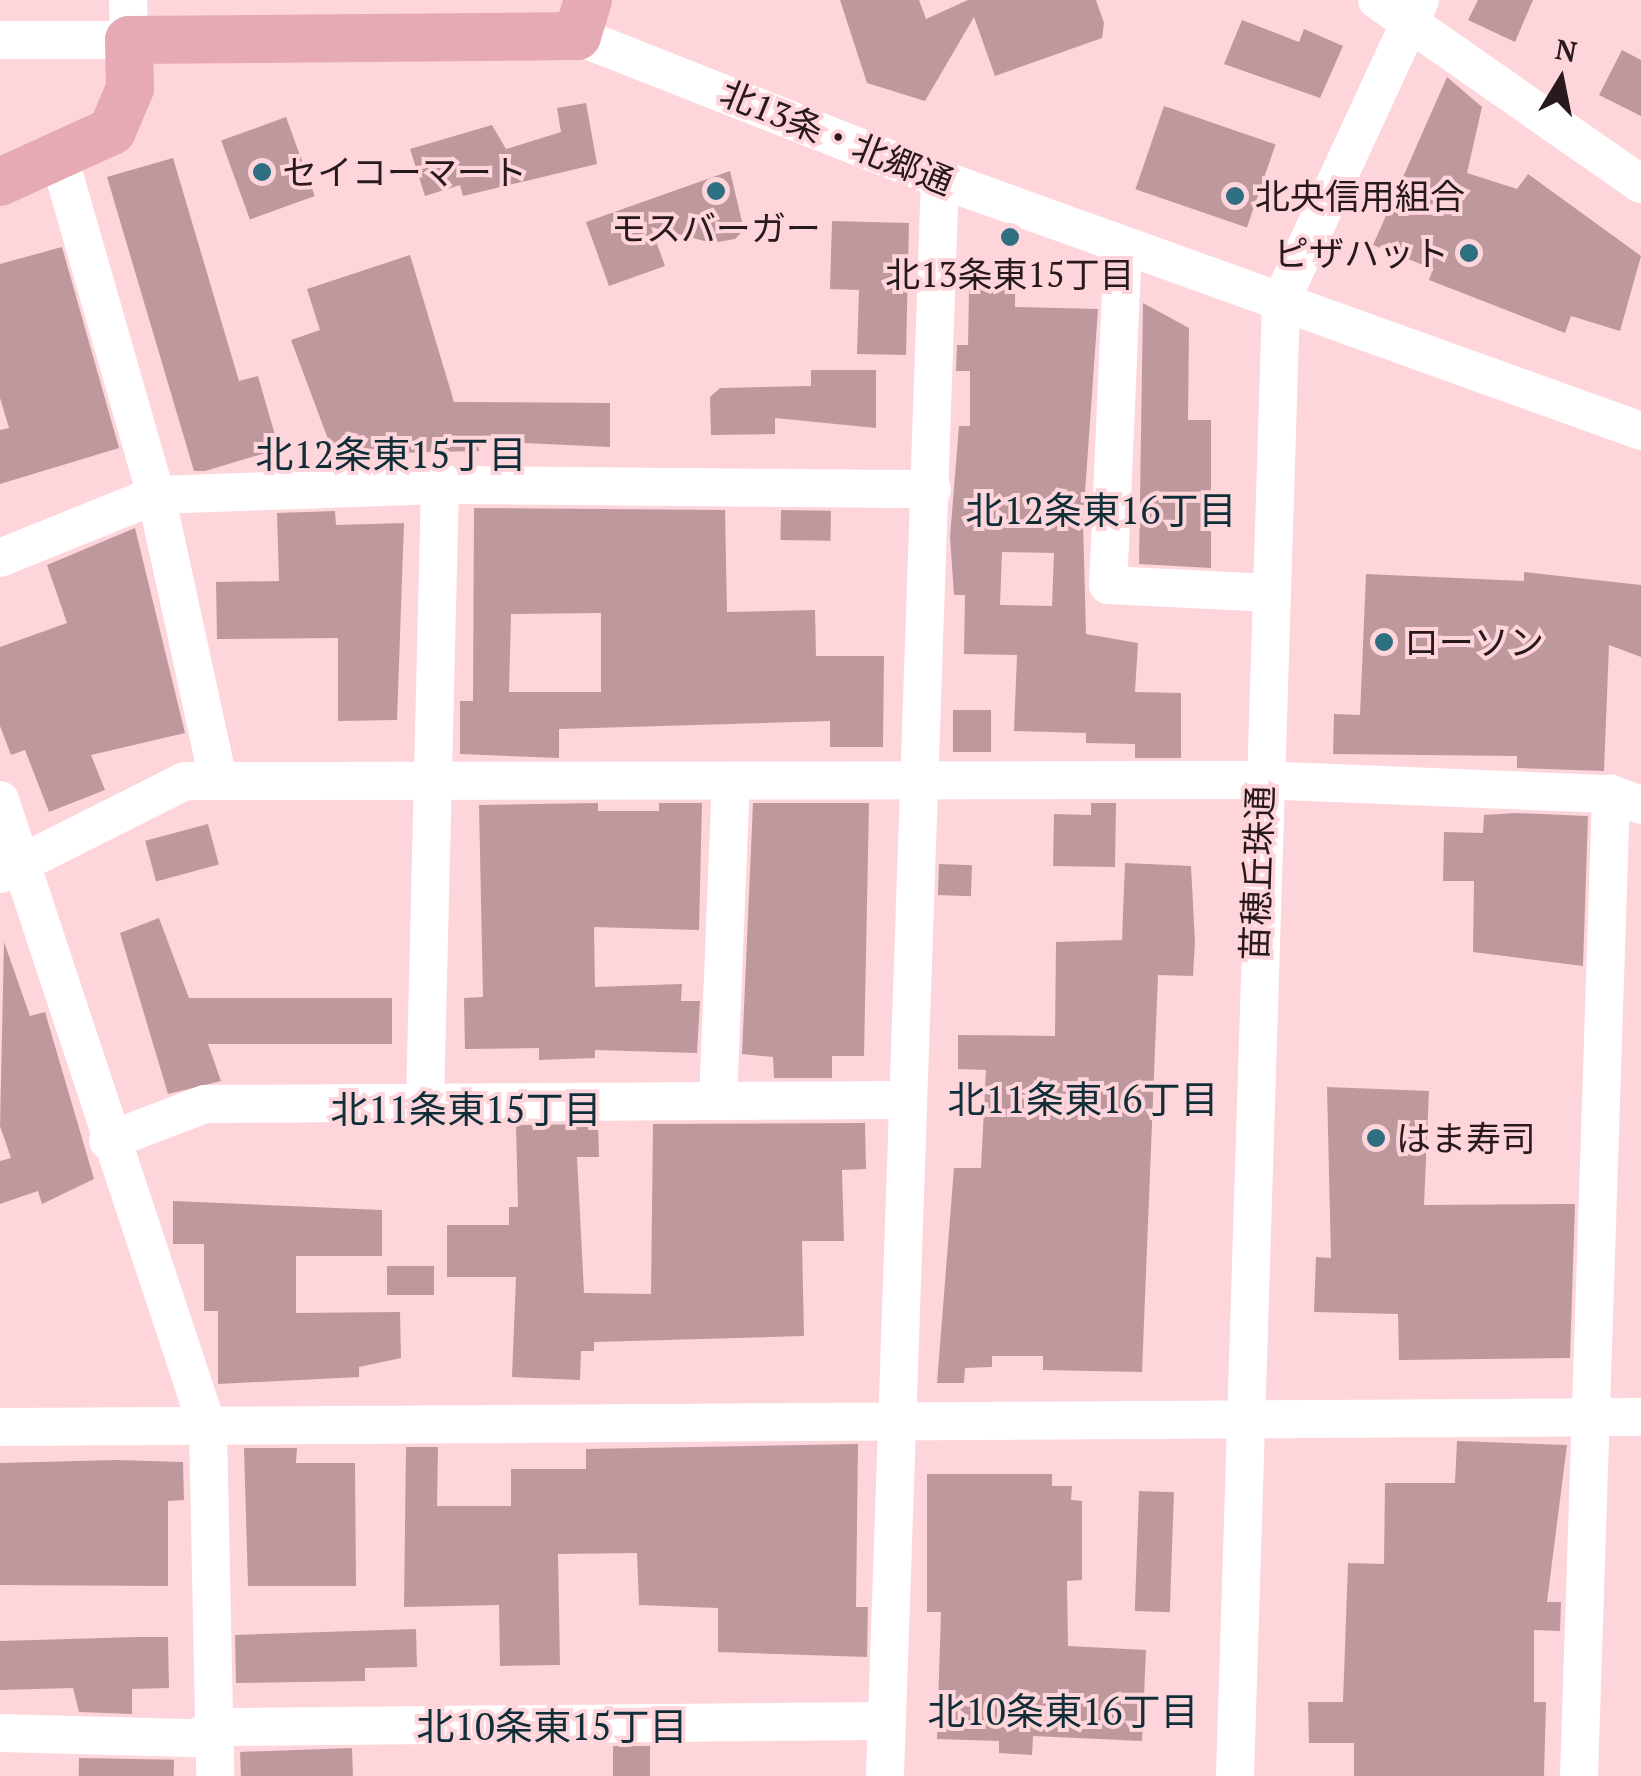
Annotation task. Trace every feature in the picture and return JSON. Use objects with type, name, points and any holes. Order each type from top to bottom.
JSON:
[{"type":"main road","name":"北13条・北郷通","points":[[129,20],[582,18]]},
{"type":"main road","points":[[0,182],[59,158],[118,120],[130,88],[129,20]]},
{"type":"street","points":[[1377,0],[1416,8],[1641,184]]},
{"type":"street","name":"苗穂丘珠通","points":[[1235,1776],[1260,780],[1272,593],[1281,301],[1416,8]]},
{"type":"street","name":"北13条・北郷通","points":[[582,18],[940,178],[1641,431]]},
{"type":"street","name":"北13条・北郷通","points":[[0,40],[129,20]]},
{"type":"street","points":[[59,158],[156,495],[218,780]]},
{"type":"street","points":[[885,1776],[900,1424],[903,1100],[932,488],[940,178]]},
{"type":"street","points":[[1123,245],[1108,585],[1272,593]]},
{"type":"street","points":[[0,558],[156,495],[440,485],[932,488]]},
{"type":"street","points":[[425,1103],[440,485]]},
{"type":"street","points":[[11,869],[185,781],[730,784],[1260,780],[1626,800],[1590,1418],[1579,1776]]},
{"type":"street","points":[[718,1101],[730,784]]},
{"type":"street","points":[[0,800],[11,869],[208,1428],[215,1776]]},
{"type":"street","points":[[108,1141],[205,1104],[903,1100]]},
{"type":"street","points":[[0,1427],[1641,1417]]},
{"type":"street","points":[[0,1733],[197,1738],[214,1727],[886,1721]]},
{"type":"building","points":[[840,0],[919,0],[926,19],[968,0],[1096,0],[1104,23],[1102,38],[995,76],[974,17],[925,101],[867,83]]},
{"type":"building","points":[[1478,0],[1533,0],[1515,42],[1468,20]]},
{"type":"building","points":[[1242,20],[1299,42],[1304,29],[1343,46],[1320,98],[1224,64]]},
{"type":"building","points":[[1622,50],[1641,60],[1641,116],[1599,95]]},
{"type":"building","points":[[1447,77],[1482,107],[1467,173],[1517,189],[1528,174],[1641,256],[1620,331],[1571,316],[1565,333],[1429,280],[1433,269],[1373,245]]},
{"type":"building","points":[[586,103],[597,164],[463,196],[460,185],[425,196],[410,149],[492,125],[506,149],[561,132],[557,108]]},
{"type":"building","points":[[1164,106],[1276,144],[1247,228],[1135,189]]},
{"type":"building","points":[[286,117],[315,196],[250,220],[221,141]]},
{"type":"building","points":[[173,158],[239,381],[258,376],[279,449],[205,471],[194,471],[107,177]]},
{"type":"building","points":[[730,171],[744,230],[735,239],[712,243],[651,227],[665,266],[609,286],[586,222]]},
{"type":"building","points":[[832,221],[909,223],[906,355],[857,354],[859,290],[830,289]]},
{"type":"building","points":[[62,247],[119,448],[0,484],[0,430],[9,428],[0,398],[0,264]]},
{"type":"building","points":[[410,255],[454,402],[610,403],[610,447],[478,441],[479,451],[391,453],[338,466],[291,340],[320,330],[307,289]]},
{"type":"building","points":[[969,289],[1015,290],[1015,307],[1098,309],[1083,521],[1086,634],[1138,643],[1135,692],[1181,693],[1181,758],[1135,758],[1135,744],[1086,743],[1086,733],[1014,731],[1017,655],[964,654],[965,595],[954,595],[950,537],[959,426],[970,426],[970,371],[956,371],[957,345],[968,345]],"holes":[[[1002,552],[1054,553],[1052,606],[1000,605]]]},
{"type":"building","points":[[1143,303],[1189,328],[1188,420],[1211,420],[1211,568],[1139,564]]},
{"type":"building","points":[[811,370],[876,370],[876,428],[775,418],[775,434],[711,435],[710,397],[720,388],[811,386]]},
{"type":"building","points":[[474,508],[725,510],[727,612],[815,610],[816,656],[884,656],[883,747],[830,747],[830,721],[559,729],[559,758],[460,754],[460,701],[473,701]],"holes":[[[601,613],[601,692],[509,692],[511,614]]]},
{"type":"building","points":[[781,510],[831,511],[830,541],[780,540]]},
{"type":"building","points":[[335,511],[336,525],[404,523],[397,720],[338,721],[338,638],[217,639],[216,582],[279,581],[277,513]]},
{"type":"building","points":[[135,528],[185,733],[91,755],[105,790],[49,812],[25,750],[11,755],[0,726],[0,647],[67,623],[47,565]]},
{"type":"building","points":[[1524,572],[1641,585],[1641,657],[1609,645],[1604,771],[1517,768],[1517,756],[1333,754],[1334,714],[1360,715],[1366,574],[1524,581]]},
{"type":"building","points":[[953,710],[991,710],[991,752],[953,752]]},
{"type":"building","points":[[598,803],[598,811],[659,811],[659,803],[702,803],[699,930],[594,927],[595,987],[682,984],[681,1001],[700,1001],[697,1053],[595,1050],[595,1058],[539,1060],[539,1048],[465,1049],[464,998],[483,997],[479,805]]},
{"type":"building","points":[[753,803],[869,803],[864,1056],[832,1056],[832,1078],[774,1078],[773,1057],[742,1054]]},
{"type":"building","points":[[1091,803],[1116,803],[1115,867],[1053,866],[1054,814],[1091,815]]},
{"type":"building","points":[[1484,815],[1588,816],[1583,966],[1473,952],[1474,881],[1443,881],[1444,832],[1483,833]]},
{"type":"building","points":[[208,824],[219,865],[156,881],[145,841]]},
{"type":"building","points":[[1125,863],[1191,866],[1195,942],[1193,976],[1158,975],[1142,1372],[1043,1370],[1043,1356],[992,1356],[992,1367],[965,1368],[964,1383],[937,1383],[954,1168],[981,1168],[986,1070],[958,1069],[958,1035],[1055,1036],[1056,942],[1122,940]]},
{"type":"building","points":[[939,864],[972,865],[971,896],[938,895]]},
{"type":"building","points":[[159,918],[189,998],[392,998],[392,1044],[208,1044],[221,1081],[168,1094],[120,933]]},
{"type":"building","points":[[4,942],[30,1016],[45,1012],[94,1179],[42,1204],[38,1191],[0,1204],[0,1161],[11,1158],[0,1126]]},
{"type":"building","points":[[1327,1087],[1429,1091],[1424,1205],[1575,1204],[1570,1358],[1399,1360],[1398,1314],[1314,1312],[1316,1257],[1331,1258]]},
{"type":"building","points":[[865,1123],[866,1169],[842,1170],[844,1241],[802,1241],[804,1336],[594,1342],[594,1351],[581,1351],[580,1380],[512,1377],[516,1277],[447,1277],[447,1225],[509,1225],[509,1207],[518,1207],[516,1125],[598,1124],[599,1157],[577,1157],[584,1293],[651,1294],[653,1124]]},
{"type":"building","points":[[173,1201],[382,1210],[382,1256],[296,1256],[296,1313],[400,1312],[401,1358],[359,1367],[359,1377],[218,1384],[218,1311],[204,1311],[204,1244],[173,1244]]},
{"type":"building","points":[[387,1266],[434,1266],[434,1295],[387,1295]]},
{"type":"building","points":[[1457,1441],[1567,1445],[1547,1602],[1561,1602],[1560,1631],[1534,1630],[1534,1702],[1546,1702],[1544,1776],[1354,1776],[1354,1743],[1309,1743],[1308,1702],[1343,1702],[1348,1563],[1384,1564],[1385,1483],[1455,1483]]},
{"type":"building","points":[[858,1444],[856,1607],[868,1607],[867,1657],[718,1652],[718,1608],[639,1605],[637,1553],[558,1554],[560,1665],[500,1666],[499,1605],[404,1607],[406,1447],[438,1447],[437,1506],[511,1506],[511,1469],[586,1469],[586,1449]]},
{"type":"building","points":[[244,1448],[297,1448],[296,1463],[355,1463],[356,1586],[248,1586]]},
{"type":"building","points":[[183,1462],[184,1500],[168,1501],[168,1586],[0,1585],[0,1463]]},
{"type":"building","points":[[927,1474],[1052,1474],[1052,1486],[1072,1486],[1071,1500],[1082,1501],[1082,1580],[1067,1581],[1068,1646],[1146,1650],[1142,1741],[1033,1736],[1032,1755],[999,1753],[999,1741],[937,1739],[941,1612],[927,1612]]},
{"type":"building","points":[[1139,1491],[1174,1492],[1170,1612],[1135,1611]]},
{"type":"building","points":[[416,1629],[417,1667],[365,1668],[365,1681],[236,1683],[235,1635]]},
{"type":"building","points":[[168,1637],[169,1688],[132,1689],[132,1714],[79,1712],[73,1688],[0,1690],[0,1641]]},
{"type":"building","points":[[613,1746],[650,1746],[650,1776],[613,1776]]},
{"type":"building","points":[[352,1748],[353,1776],[241,1776],[240,1752]]},
{"type":"building","points":[[79,1758],[174,1760],[174,1776],[79,1776]]},
{"type":"place","name":"セイコーマート","points":[[262,172]]},
{"type":"place","name":"モスバーガー","points":[[716,191]]},
{"type":"place","name":"北央信用組合","points":[[1235,196]]},
{"type":"place","name":"北13条東15丁目","points":[[1010,237]]},
{"type":"place","name":"ピザハット","points":[[1469,253]]},
{"type":"place","name":"ローソン","points":[[1384,642]]},
{"type":"place","name":"はま寿司","points":[[1376,1138]]},
{"type":"district","name":"北12条東15丁目","points":[[391,455]]},
{"type":"district","name":"北12条東16丁目","points":[[1101,511]]},
{"type":"district","name":"北11条東16丁目","points":[[1083,1100]]},
{"type":"district","name":"北11条東15丁目","points":[[466,1110]]},
{"type":"district","name":"北10条東16丁目","points":[[1063,1712]]},
{"type":"district","name":"北10条東15丁目","points":[[552,1727]]}]
